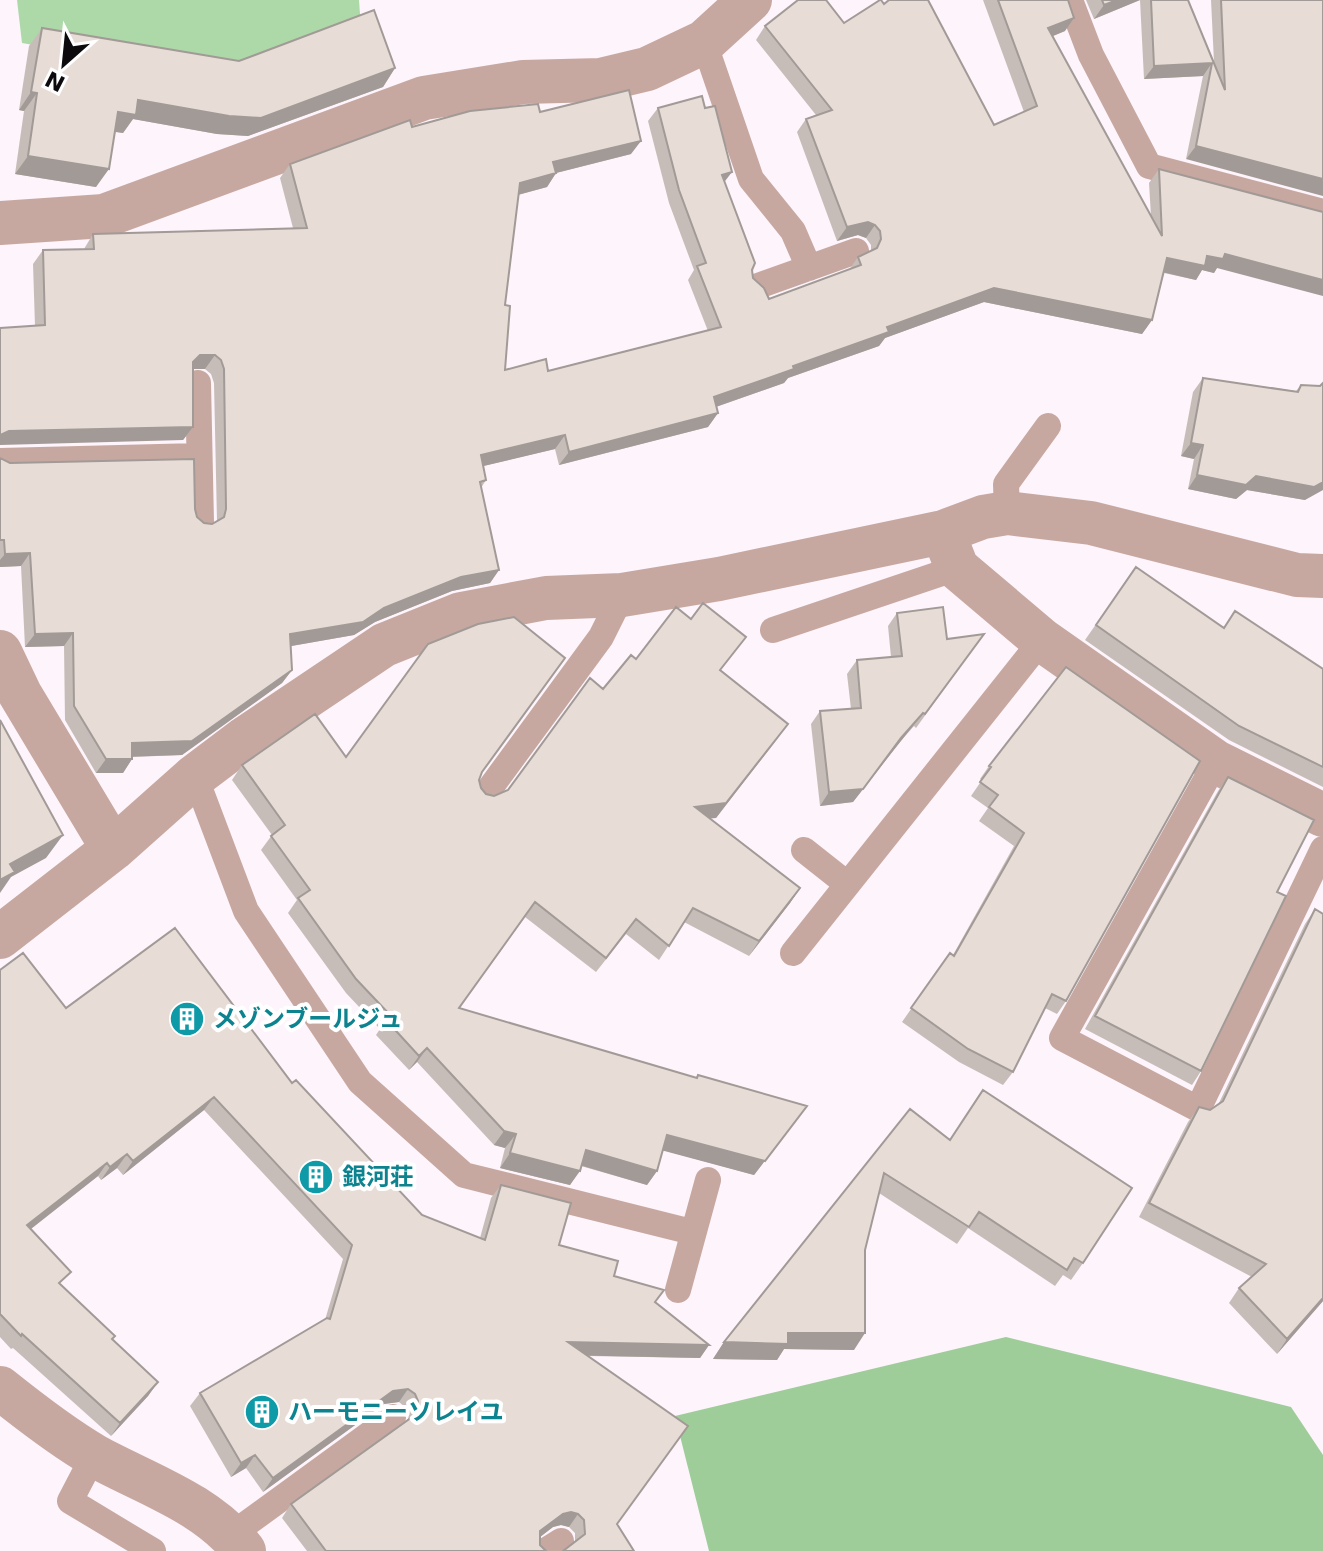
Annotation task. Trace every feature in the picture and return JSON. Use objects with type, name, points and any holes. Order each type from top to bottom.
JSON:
[{"type":"street","points":[[0,223],[104,216],[424,98],[523,82],[601,80],[647,69],[704,42],[750,0]]},
{"type":"street","points":[[0,937],[113,849],[195,776],[244,739],[384,645],[461,614],[546,598],[622,595],[719,579],[950,550],[983,517],[1007,513],[1091,523],[1297,575],[1323,576]]},
{"type":"street","points":[[950,550],[1042,640],[1216,762],[1323,815]]},
{"type":"street","points":[[0,652],[20,694],[113,849]]},
{"type":"street","points":[[0,1388],[94,1455],[168,1491],[238,1543]]},
{"type":"lane","points":[[1070,0],[1091,55],[1149,166],[1323,212]]},
{"type":"lane","points":[[704,42],[751,179],[793,231],[809,268]]},
{"type":"lane","points":[[758,286],[856,251]]},
{"type":"lane","points":[[198,383],[201,522]]},
{"type":"lane","points":[[1007,513],[1006,484],[1048,426]]},
{"type":"lane","points":[[0,461],[199,456]]},
{"type":"lane","points":[[773,630],[950,550]]},
{"type":"lane","points":[[485,795],[601,637],[622,595]]},
{"type":"lane","points":[[793,953],[1042,640]]},
{"type":"lane","points":[[1216,762],[1062,1038],[1198,1109],[1323,849]]},
{"type":"lane","points":[[195,776],[246,911],[360,1082],[464,1175],[692,1232]]},
{"type":"lane","points":[[804,850],[847,884]]},
{"type":"lane","points":[[678,1290],[708,1180]]},
{"type":"lane","points":[[238,1543],[393,1417]]},
{"type":"lane","points":[[94,1455],[70,1501],[153,1551]]},
{"type":"green space","points":[[17,0],[359,0],[361,28],[227,79],[22,43]]},
{"type":"green space","points":[[1006,1337],[1291,1407],[1323,1455],[1323,1551],[709,1551],[675,1416]]},
{"type":"building","points":[[798,0],[826,0],[844,23],[880,0],[884,4],[889,0],[928,0],[994,125],[1037,106],[998,0],[1068,0],[1074,18],[1048,28],[1162,236],[1159,169],[1323,212],[1323,280],[1225,254],[1223,259],[1207,256],[1205,266],[1167,258],[1152,320],[994,288],[887,327],[889,332],[793,366],[794,369],[714,397],[718,413],[569,452],[565,435],[481,455],[486,480],[480,482],[499,570],[461,577],[384,608],[363,622],[290,634],[292,670],[192,741],[132,743],[132,759],[106,759],[74,706],[73,633],[35,634],[30,553],[5,554],[4,540],[0,540],[0,458],[10,463],[194,459],[197,517],[204,523],[212,524],[224,517],[226,509],[224,369],[215,355],[200,355],[193,362],[193,427],[9,431],[0,435],[0,328],[45,325],[43,250],[94,249],[93,234],[307,228],[290,164],[410,120],[412,127],[470,111],[538,104],[540,112],[629,90],[641,141],[553,162],[556,173],[520,183],[505,305],[510,306],[505,370],[546,359],[548,371],[721,327],[697,266],[706,263],[679,190],[658,108],[702,96],[705,108],[715,106],[732,172],[722,175],[755,263],[753,278],[764,288],[769,299],[861,265],[858,257],[877,248],[881,239],[880,231],[868,222],[847,227],[806,119],[832,110],[765,26]]},
{"type":"building","points":[[1151,0],[1188,0],[1225,90],[1221,0],[1323,0],[1323,179],[1196,146],[1212,63],[1154,66]]},
{"type":"building","points":[[374,10],[395,68],[261,118],[229,116],[138,100],[136,115],[118,112],[109,169],[28,156],[37,93],[31,92],[42,28],[239,61]]},
{"type":"building","points":[[1203,378],[1298,392],[1301,385],[1320,386],[1323,383],[1323,482],[1314,487],[1256,476],[1246,485],[1197,475],[1203,445],[1191,443]]},
{"type":"building","points":[[1136,567],[1224,628],[1235,611],[1323,669],[1323,767],[1239,726],[1096,625]]},
{"type":"building","points":[[703,603],[746,637],[720,670],[788,724],[726,803],[695,807],[800,888],[759,941],[693,908],[669,946],[636,919],[606,958],[535,902],[459,1008],[697,1078],[698,1075],[807,1106],[765,1161],[667,1135],[657,1171],[586,1150],[580,1171],[510,1153],[516,1134],[504,1131],[427,1048],[419,1056],[386,1020],[391,1016],[356,979],[298,898],[310,890],[271,836],[285,825],[242,765],[315,714],[346,757],[428,644],[478,624],[514,617],[565,658],[482,772],[479,780],[481,788],[486,794],[494,796],[508,790],[590,678],[603,689],[631,655],[636,659],[676,607],[691,619]]},
{"type":"building","points":[[943,607],[947,639],[984,634],[925,714],[901,738],[863,789],[829,792],[820,711],[861,708],[857,660],[902,656],[897,613]]},
{"type":"building","points":[[1066,667],[1200,761],[1066,1001],[1052,994],[1013,1072],[968,1049],[911,1008],[950,953],[954,956],[1024,833],[989,807],[998,795],[980,782]]},
{"type":"building","points":[[0,720],[63,835],[10,864],[15,872],[0,880]]},
{"type":"building","points":[[1228,777],[1314,820],[1277,892],[1286,896],[1201,1071],[1095,1016]]},
{"type":"building","points":[[1315,909],[1323,914],[1323,1298],[1287,1339],[1239,1288],[1266,1264],[1149,1203],[1199,1107],[1210,1110],[1223,1101]]},
{"type":"building","points":[[175,928],[292,1083],[296,1080],[422,1215],[485,1240],[501,1185],[571,1203],[559,1245],[618,1261],[614,1276],[664,1290],[655,1302],[709,1345],[568,1342],[688,1426],[617,1524],[634,1551],[563,1551],[585,1534],[584,1520],[571,1512],[563,1514],[540,1531],[540,1545],[546,1551],[326,1551],[291,1504],[412,1417],[418,1401],[408,1389],[393,1391],[273,1478],[255,1455],[241,1463],[200,1393],[330,1319],[352,1245],[214,1097],[133,1161],[127,1154],[110,1167],[107,1163],[27,1225],[71,1272],[59,1283],[158,1382],[120,1423],[0,1314],[0,970],[23,953],[66,1008]]},
{"type":"building","points":[[983,1090],[1132,1188],[1083,1263],[1074,1258],[1067,1270],[979,1212],[969,1227],[884,1173],[865,1250],[865,1333],[788,1333],[788,1344],[724,1342],[910,1109],[950,1140]]},
{"type":"place","name":"メゾンブールジュ","points":[[187,1019]]},
{"type":"place","name":"銀河荘","points":[[316,1177]]},
{"type":"place","name":"ハーモニーソレイユ","points":[[262,1412]]}]
